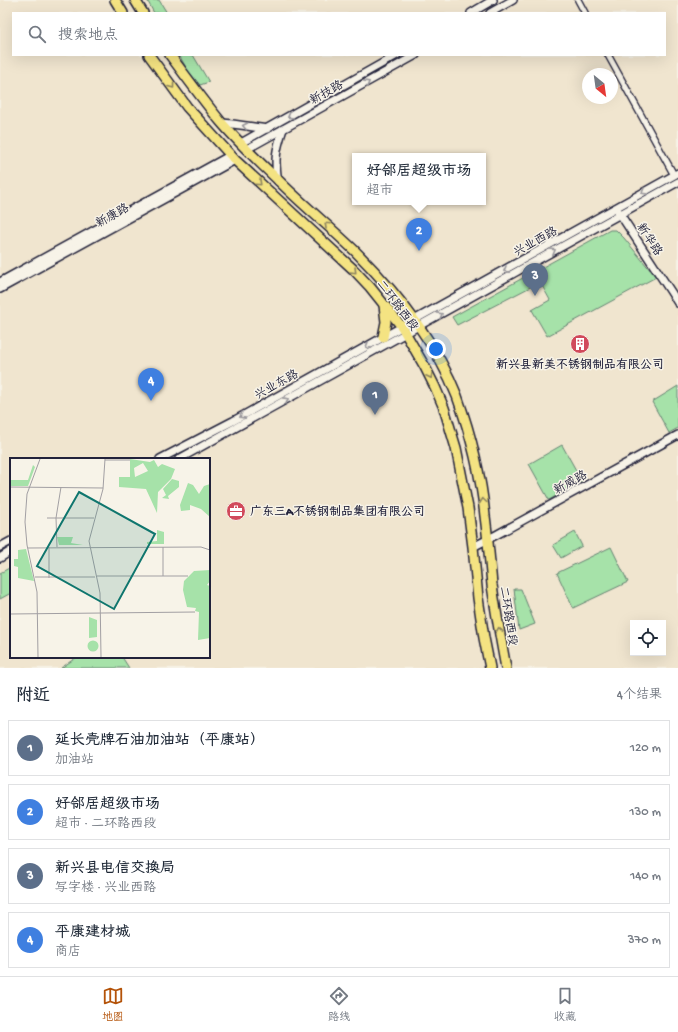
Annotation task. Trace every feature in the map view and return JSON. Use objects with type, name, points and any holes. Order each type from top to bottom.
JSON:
[{"type":"main road","points":[[115,0],[122,12]]},
{"type":"main road","points":[[135,0],[142,12]]},
{"type":"main road","name":"二环路西段","points":[[150,56],[187,107],[233,158],[353,269],[370,287],[404,330],[425,367],[436,387],[456,448],[468,508],[478,598],[490,668]]},
{"type":"main road","name":"二环路西段","points":[[171,56],[222,123],[278,181],[382,278],[418,323],[442,364],[456,395],[473,447],[481,486],[492,585],[506,668]]},
{"type":"main road","points":[[383,337],[386,322],[384,304]]},
{"type":"street","points":[[472,12],[493,0]]},
{"type":"street","points":[[492,12],[513,0]]},
{"type":"street","points":[[578,0],[584,12]]},
{"type":"street","name":"新技路","points":[[244,146],[267,129],[395,56]]},
{"type":"street","name":"新技路","points":[[244,146],[283,129],[414,56]]},
{"type":"street","points":[[609,56],[677,177]]},
{"type":"street","points":[[222,123],[267,129]]},
{"type":"street","points":[[278,181],[276,150],[283,129]]},
{"type":"street","name":"新康路","points":[[0,282],[233,158]]},
{"type":"street","name":"新康路","points":[[0,289],[233,158]]},
{"type":"street","name":"兴业西路","points":[[404,330],[677,177]]},
{"type":"street","name":"新华路","points":[[618,211],[678,303]]},
{"type":"street","name":"兴业东路","points":[[162,458],[233,421],[383,337],[404,330]]},
{"type":"street","name":"兴业东路","points":[[180,458],[404,330]]},
{"type":"street","name":"新威路","points":[[473,547],[678,435]]},
{"type":"street","points":[[0,547],[10,542]]},
{"type":"street","points":[[0,558],[10,552]]},
{"type":"shaded area","points":[[0,0],[678,0],[678,668],[0,668]]},
{"type":"green space","points":[[147,0],[159,0],[166,12],[153,12]]},
{"type":"green space","points":[[180,56],[194,56],[209,82],[200,85],[188,71]]},
{"type":"green space","points":[[610,230],[616,230],[624,238],[656,277],[547,336],[532,310],[550,300],[540,282],[457,325],[452,317]]},
{"type":"green space","points":[[678,386],[678,428],[669,433],[652,402]]},
{"type":"green space","points":[[562,445],[582,481],[549,500],[529,464]]},
{"type":"green space","points":[[575,532],[582,546],[561,558],[553,545]]},
{"type":"green space","points":[[611,547],[628,582],[573,608],[557,573]]},
{"type":"green space","points":[[10,568],[10,594],[0,599],[0,573]]},
{"type":"green space","points":[[514,589],[521,589],[535,624],[519,630]]},
{"type":"green space","points":[[76,658],[123,658],[129,668],[61,668]]},
{"type":"place","name":"好邻居超级市场","points":[[419,251]]},
{"type":"place","name":"新兴县电信交换局","points":[[535,296]]},
{"type":"place","name":"新兴县新美不锈钢制品有限公司","points":[[580,344]]},
{"type":"place","name":"平康建材城","points":[[151,401]]},
{"type":"place","name":"延长壳牌石油加油站（平康站）","points":[[375,415]]},
{"type":"place","name":"广东三A不锈钢制品集团有限公司","points":[[236,511]]}]
